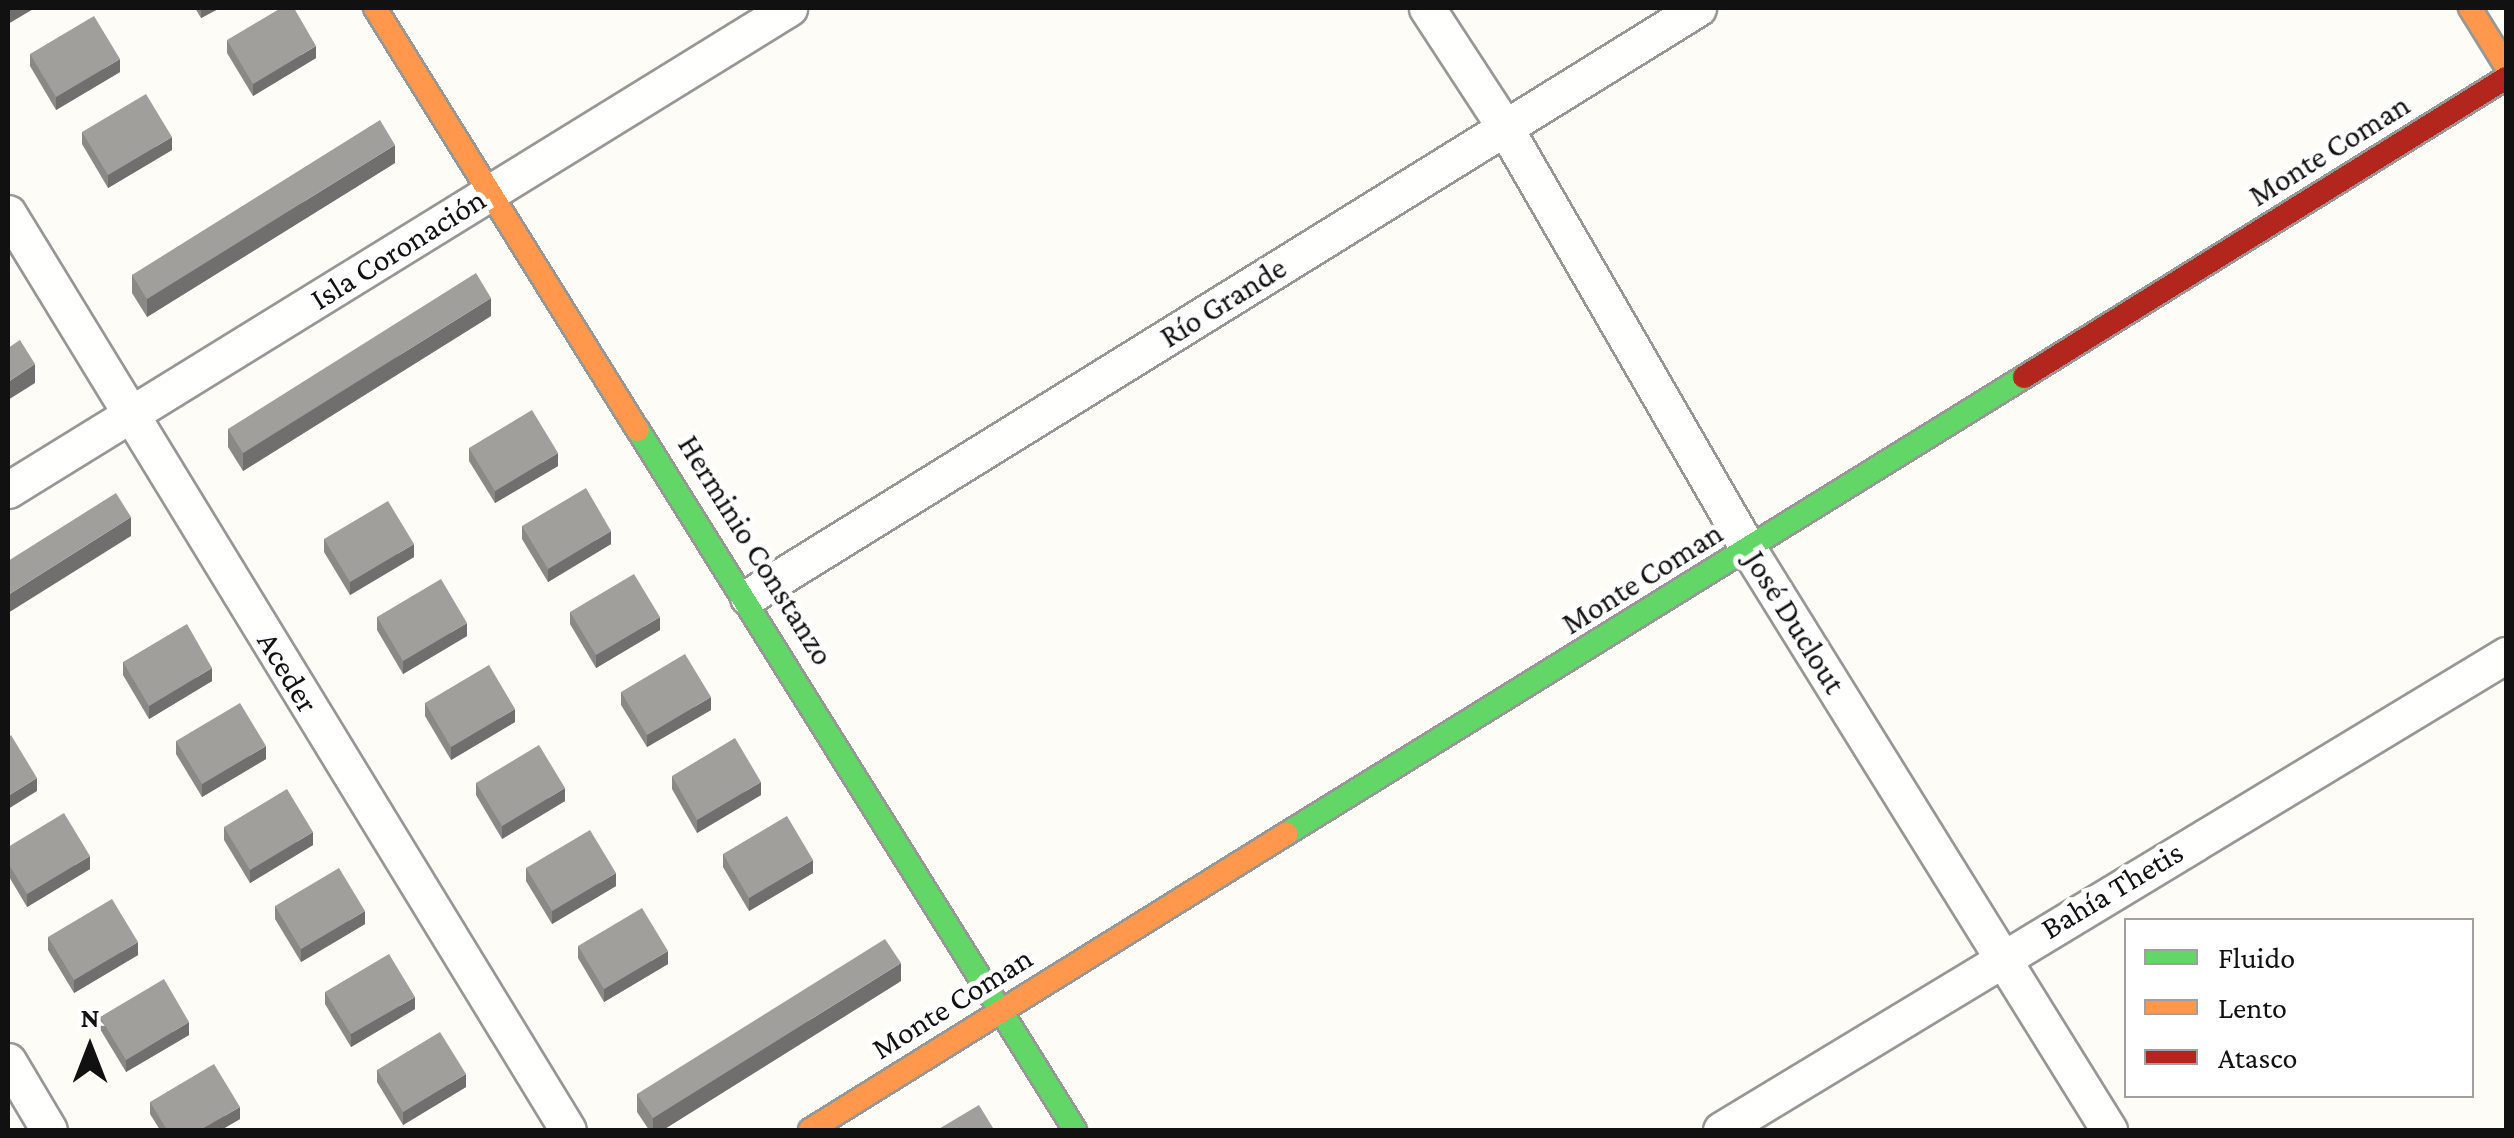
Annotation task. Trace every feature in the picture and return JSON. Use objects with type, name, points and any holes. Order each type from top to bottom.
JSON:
[{"type":"street","name":"Herminio Constanzo","points":[[375,8],[748,597],[1075,1130]]},
{"type":"street","name":"Isla Coronación","points":[[8,490],[789,8]]},
{"type":"street","name":"José Duclout","points":[[1427,8],[1504,126],[1750,550],[2004,954],[2109,1130]]},
{"type":"street","name":"Río Grande","points":[[748,597],[1698,8]]},
{"type":"street","points":[[2470,8],[2506,66]]},
{"type":"street","name":"Monte Coman","points":[[810,1130],[2506,78]]},
{"type":"street","name":"Aceder","points":[[8,213],[568,1130]]},
{"type":"street","name":"Bahía Thetis","points":[[1720,1130],[2004,954],[2506,655]]},
{"type":"street","points":[[8,1061],[49,1130]]},
{"type":"building","points":[[281,8],[294,8],[316,46],[253,84],[227,40]]},
{"type":"building","points":[[94,16],[120,59],[56,97],[30,54]]},
{"type":"building","points":[[146,94],[172,137],[108,175],[82,132]]},
{"type":"building","points":[[380,120],[395,145],[147,299],[132,275]]},
{"type":"building","points":[[476,273],[491,298],[243,453],[228,429]]},
{"type":"building","points":[[20,340],[35,364],[8,382],[8,348]]},
{"type":"building","points":[[532,410],[558,453],[495,491],[469,448]]},
{"type":"building","points":[[586,488],[611,531],[548,569],[522,526]]},
{"type":"building","points":[[116,493],[131,517],[8,595],[8,561]]},
{"type":"building","points":[[388,501],[414,544],[350,582],[324,539]]},
{"type":"building","points":[[634,574],[660,617],[596,655],[570,612]]},
{"type":"building","points":[[441,579],[467,623],[403,661],[377,617]]},
{"type":"building","points":[[187,624],[212,668],[149,706],[123,662]]},
{"type":"building","points":[[685,654],[711,697],[647,735],[621,692]]},
{"type":"building","points":[[489,665],[515,709],[451,747],[425,703]]},
{"type":"building","points":[[240,703],[266,746],[202,784],[176,741]]},
{"type":"building","points":[[11,735],[37,778],[8,796],[8,738]]},
{"type":"building","points":[[735,738],[761,782],[697,820],[672,776]]},
{"type":"building","points":[[539,745],[565,788],[502,826],[476,783]]},
{"type":"building","points":[[287,789],[313,832],[250,870],[224,827]]},
{"type":"building","points":[[64,813],[90,856],[27,894],[8,863],[8,847]]},
{"type":"building","points":[[787,816],[813,860],[749,898],[723,854]]},
{"type":"building","points":[[590,830],[616,873],[552,911],[526,868]]},
{"type":"building","points":[[339,868],[365,911],[301,949],[275,906]]},
{"type":"building","points":[[112,899],[138,942],[74,980],[48,937]]},
{"type":"building","points":[[642,908],[668,951],[604,989],[578,946]]},
{"type":"building","points":[[885,939],[901,963],[653,1118],[637,1094]]},
{"type":"building","points":[[389,954],[415,997],[351,1034],[325,992]]},
{"type":"building","points":[[164,979],[189,1022],[126,1060],[100,1017]]},
{"type":"building","points":[[440,1032],[466,1074],[403,1112],[377,1070]]},
{"type":"building","points":[[214,1064],[240,1107],[200,1130],[167,1130],[150,1102]]},
{"type":"building","points":[[979,1105],[993,1128],[990,1130],[937,1130]]},
{"type":"traffic: fast","points":[[1286,834],[2024,377]]},
{"type":"traffic: fast","points":[[638,430],[1075,1130]]},
{"type":"traffic: slow","points":[[375,8],[638,430]]},
{"type":"traffic: slow","points":[[2470,8],[2506,66]]},
{"type":"traffic: slow","points":[[810,1130],[1286,834]]},
{"type":"traffic: jam","points":[[2024,377],[2506,78]]}]
